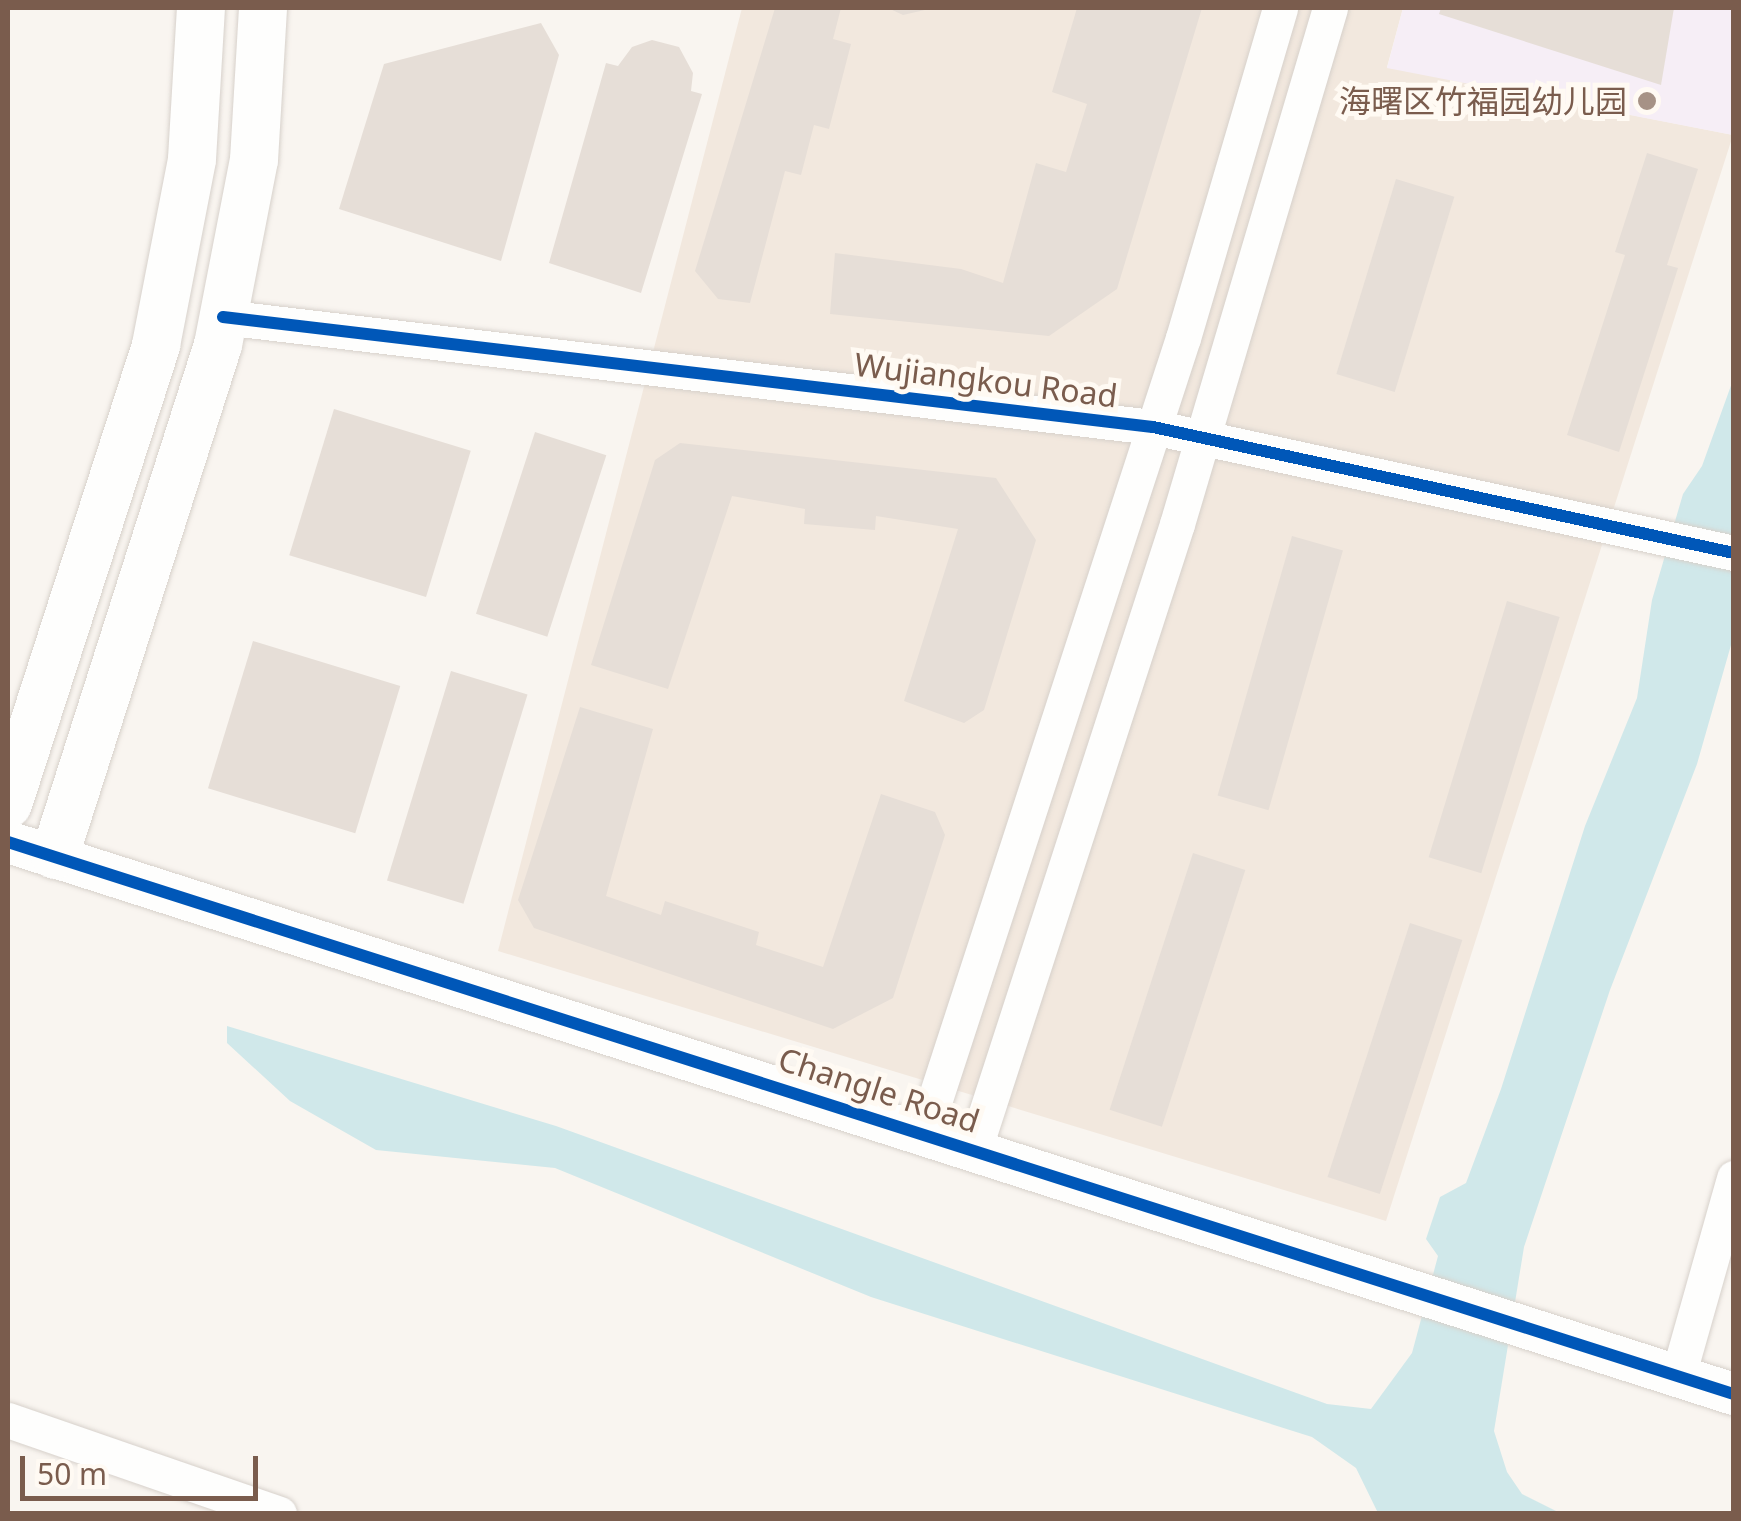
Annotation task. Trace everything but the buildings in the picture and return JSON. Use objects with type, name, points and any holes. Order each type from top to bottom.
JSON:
[{"type":"main road","points":[[8,804],[156,345],[192,159],[201,8]]},
{"type":"main road","points":[[55,855],[223,317],[254,160],[263,8]]},
{"type":"street","points":[[924,1134],[1153,427],[1280,8]]},
{"type":"street","points":[[974,1150],[1203,438],[1330,8]]},
{"type":"street","name":"Wujiangkou Road","points":[[223,317],[1153,427],[1734,553]]},
{"type":"street","name":"Changle Road","points":[[8,842],[1734,1394]]},
{"type":"street","points":[[1678,1376],[1734,1178]]},
{"type":"street","points":[[8,1420],[278,1514]]},
{"type":"shaded area","points":[[742,8],[1403,8],[1387,67],[1733,135],[1386,1221],[498,951]]},
{"type":"shaded area","name":"海曙区竹福园幼儿园","points":[[1403,8],[1733,8],[1733,135],[1387,68]]},
{"type":"water","points":[[1733,380],[1733,638],[1697,764],[1610,990],[1524,1247],[1494,1431],[1507,1472],[1522,1494],[1560,1513],[1378,1513],[1356,1468],[1312,1437],[871,1297],[555,1168],[376,1150],[290,1101],[227,1043],[227,1026],[556,1126],[1327,1404],[1371,1409],[1412,1353],[1438,1256],[1426,1239],[1440,1197],[1466,1183],[1501,1089],[1585,826],[1637,698],[1652,600],[1683,494],[1702,466]]},
{"type":"cycle path","points":[[223,317],[1153,427],[1734,553]]},
{"type":"cycle path","points":[[8,842],[1734,1394]]},
{"type":"place","name":"海曙区竹福园幼儿园","points":[[1647,101]]}]
